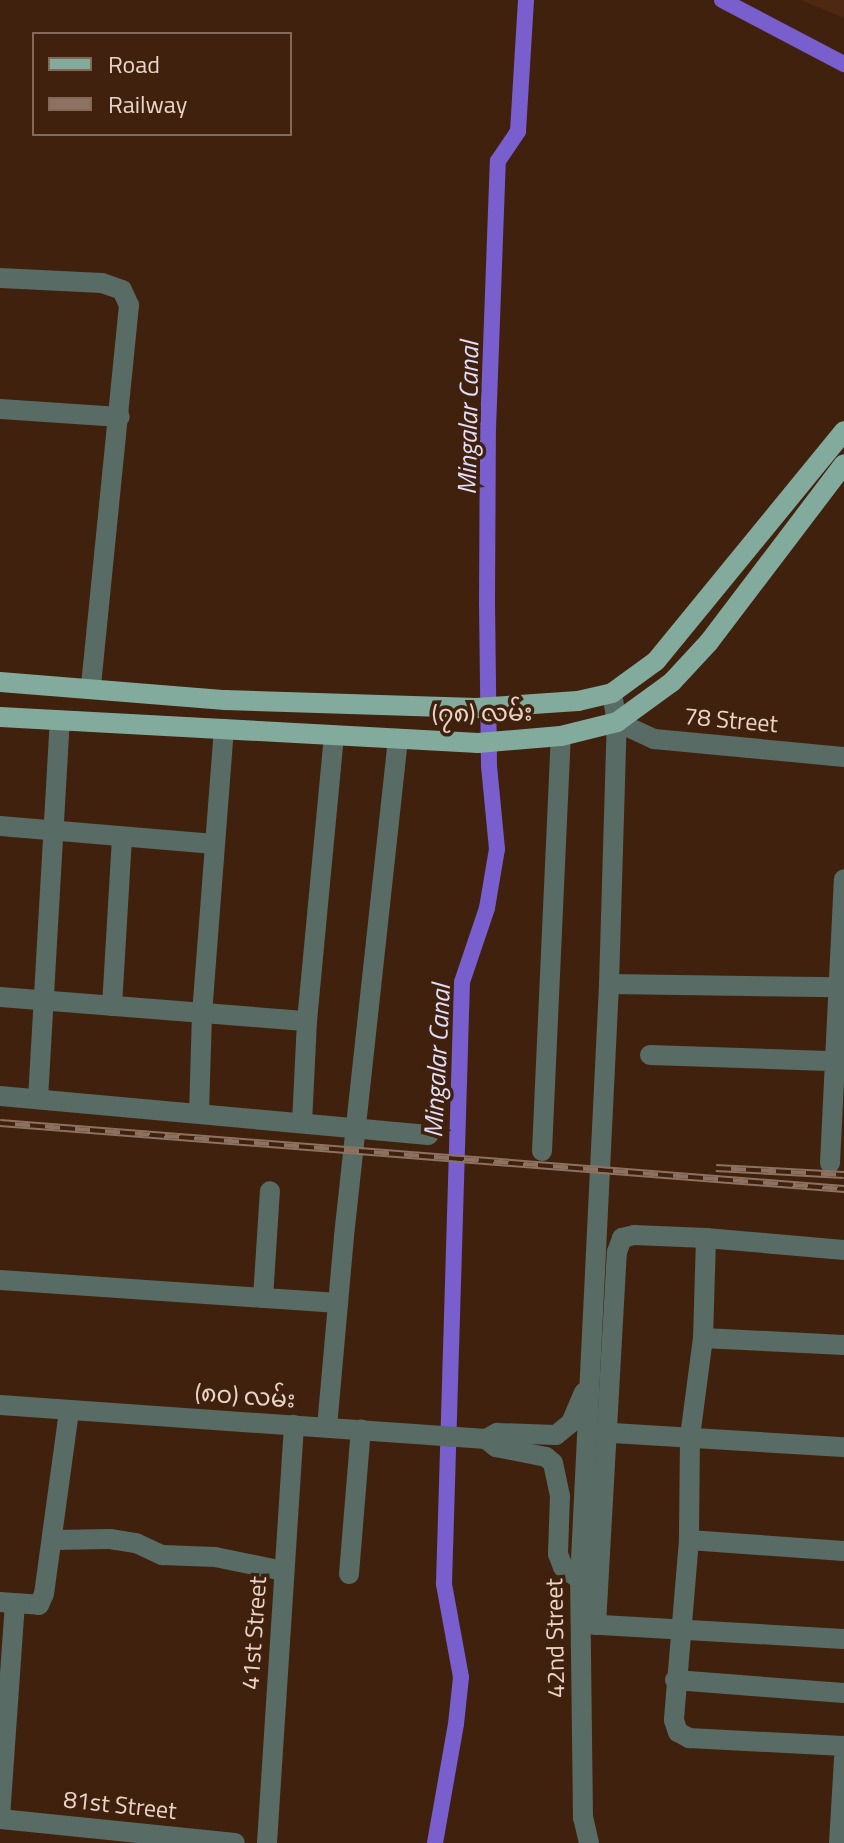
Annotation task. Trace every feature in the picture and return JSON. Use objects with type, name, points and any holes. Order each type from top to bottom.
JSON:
[{"type":"main road","name":"(၇၈) လမ်း","points":[[0,682],[225,700],[476,708],[578,701],[612,693],[656,661],[844,431]]},
{"type":"main road","name":"(၇၈) လမ်း","points":[[0,717],[478,743],[561,736],[617,722],[672,682],[709,642],[844,464]]},
{"type":"street","points":[[0,278],[102,283],[122,290],[129,305],[91,689]]},
{"type":"street","points":[[0,409],[120,417]]},
{"type":"street","points":[[597,1432],[593,1354],[617,722],[612,693]]},
{"type":"street","points":[[38,1099],[60,721]]},
{"type":"street","name":"78 Street","points":[[617,722],[654,739],[844,757]]},
{"type":"street","points":[[199,1114],[202,1014],[224,729]]},
{"type":"street","points":[[302,1123],[307,1021],[334,736]]},
{"type":"street","points":[[542,1151],[561,736]]},
{"type":"street","points":[[327,1427],[398,740]]},
{"type":"street","points":[[0,826],[214,844]]},
{"type":"street","points":[[112,1006],[122,838]]},
{"type":"street","points":[[830,1163],[835,1061],[840,1031],[837,987],[844,879]]},
{"type":"street","points":[[609,984],[837,987]]},
{"type":"street","points":[[0,997],[307,1021]]},
{"type":"street","points":[[650,1055],[835,1061]]},
{"type":"street","points":[[0,1096],[428,1135]]},
{"type":"street","points":[[263,1298],[270,1191]]},
{"type":"street","points":[[844,1250],[706,1238],[634,1235],[622,1238],[617,1252],[597,1432],[588,1624],[844,1639]]},
{"type":"street","points":[[706,1238],[703,1338],[690,1437],[689,1540],[674,1720],[678,1732],[689,1738],[844,1746]]},
{"type":"street","points":[[0,1280],[338,1303]]},
{"type":"street","points":[[703,1338],[844,1345]]},
{"type":"street","name":"(၈၀) လမ်း","points":[[0,1405],[464,1438],[486,1439],[497,1433],[556,1435],[571,1423],[584,1393],[593,1354]]},
{"type":"street","points":[[0,1818],[7,1603],[39,1605],[54,1540],[69,1411]]},
{"type":"street","name":"41st Street","points":[[267,1843],[294,1425]]},
{"type":"street","points":[[349,1574],[361,1429]]},
{"type":"street","points":[[597,1432],[844,1447]]},
{"type":"street","name":"42nd Street","points":[[589,1843],[583,1818],[588,1624],[580,1580],[597,1432]]},
{"type":"street","name":"(၈၀) လမ်း","points":[[486,1439],[496,1447],[546,1457],[553,1463],[560,1496],[558,1554],[563,1567],[580,1580]]},
{"type":"street","points":[[54,1540],[110,1539],[136,1543],[162,1555],[215,1557],[284,1571]]},
{"type":"street","points":[[689,1540],[844,1551]]},
{"type":"street","points":[[675,1680],[844,1693]]},
{"type":"street","points":[[839,1843],[844,1758]]},
{"type":"street","name":"81st Street","points":[[0,1818],[235,1843]]},
{"type":"shaded area","points":[[800,0],[844,0],[844,18]]},
{"type":"waterway","name":"Mingalar Canal","points":[[435,1843],[461,1677],[444,1584],[462,982],[487,908],[497,849],[489,766],[487,604],[488,429],[498,161],[518,131],[526,0]]},
{"type":"waterway","points":[[722,0],[844,64]]},
{"type":"railway","points":[[0,1123],[844,1189]]},
{"type":"railway","points":[[716,1168],[844,1175]]}]
